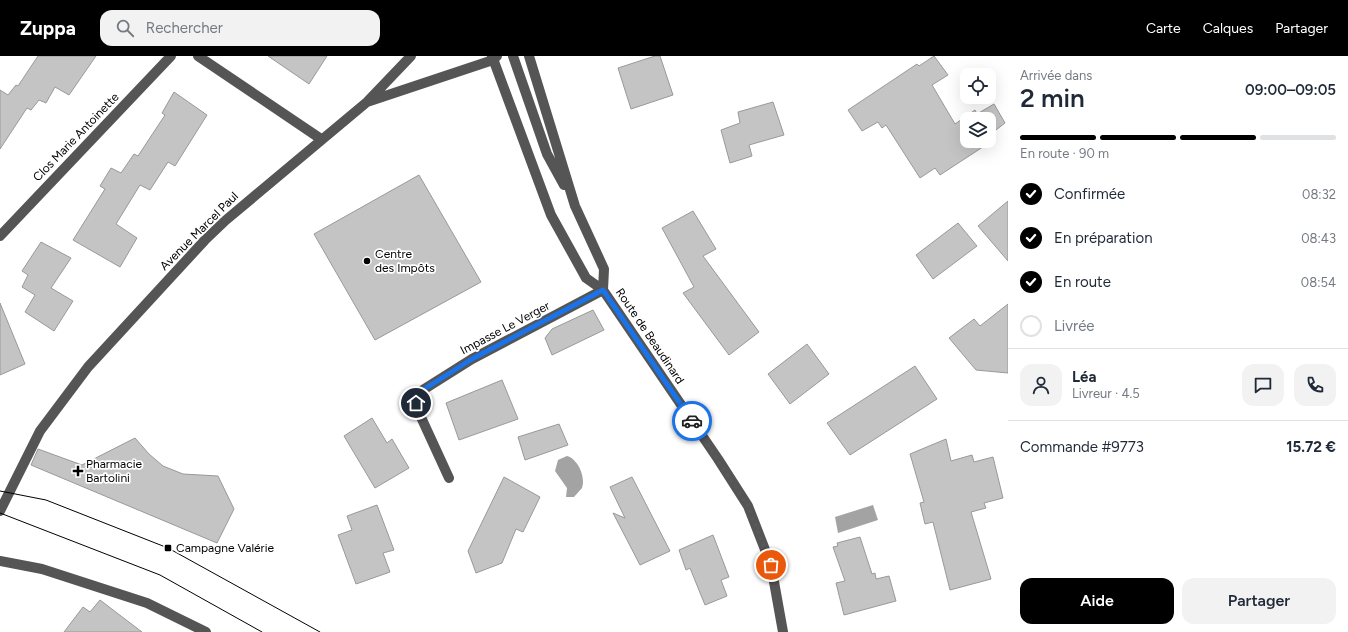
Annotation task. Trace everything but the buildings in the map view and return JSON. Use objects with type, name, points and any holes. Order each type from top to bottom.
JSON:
[{"type":"street","name":"Clos Marie Antoinette","points":[[0,236],[171,56]]},
{"type":"street","points":[[198,56],[321,139]]},
{"type":"street","points":[[367,102],[412,56]]},
{"type":"street","points":[[513,56],[547,154],[575,206]]},
{"type":"street","name":"Route de Beaudinard","points":[[530,56],[575,206],[604,269],[603,290]]},
{"type":"street","name":"Avenue Marcel Paul","points":[[0,511],[40,431],[88,367],[205,240],[321,139],[367,102],[494,57]]},
{"type":"street","name":"Route de Beaudinard","points":[[494,57],[551,215],[586,278],[603,290],[718,459],[748,506],[771,565],[783,632]]},
{"type":"street","name":"Impasse Le Verger","points":[[449,478],[420,415],[416,403],[418,393],[472,359],[603,290]]},
{"type":"street","points":[[0,561],[42,569],[147,603],[206,632]]},
{"type":"shaded area","points":[[567,456],[578,465],[583,479],[582,488],[574,497],[566,497],[567,488],[555,471],[558,460]]},
{"type":"shaded area","points":[[873,505],[878,520],[838,533],[835,517]]},
{"type":"tram line","points":[[0,491],[46,500],[168,548],[320,632]]},
{"type":"tram line","points":[[0,513],[160,575],[262,632]]},
{"type":"way so far","points":[[692,421],[748,506],[771,565]]},
{"type":"place","name":"Centre des Impôts","points":[[367,261]]},
{"type":"place","name":"Pharmacie Bartolini","points":[[78,471]]},
{"type":"place","name":"Campagne Valérie","points":[[168,548]]},
{"type":"route","points":[[416,403],[418,393],[472,359],[603,290],[692,421]]}]
